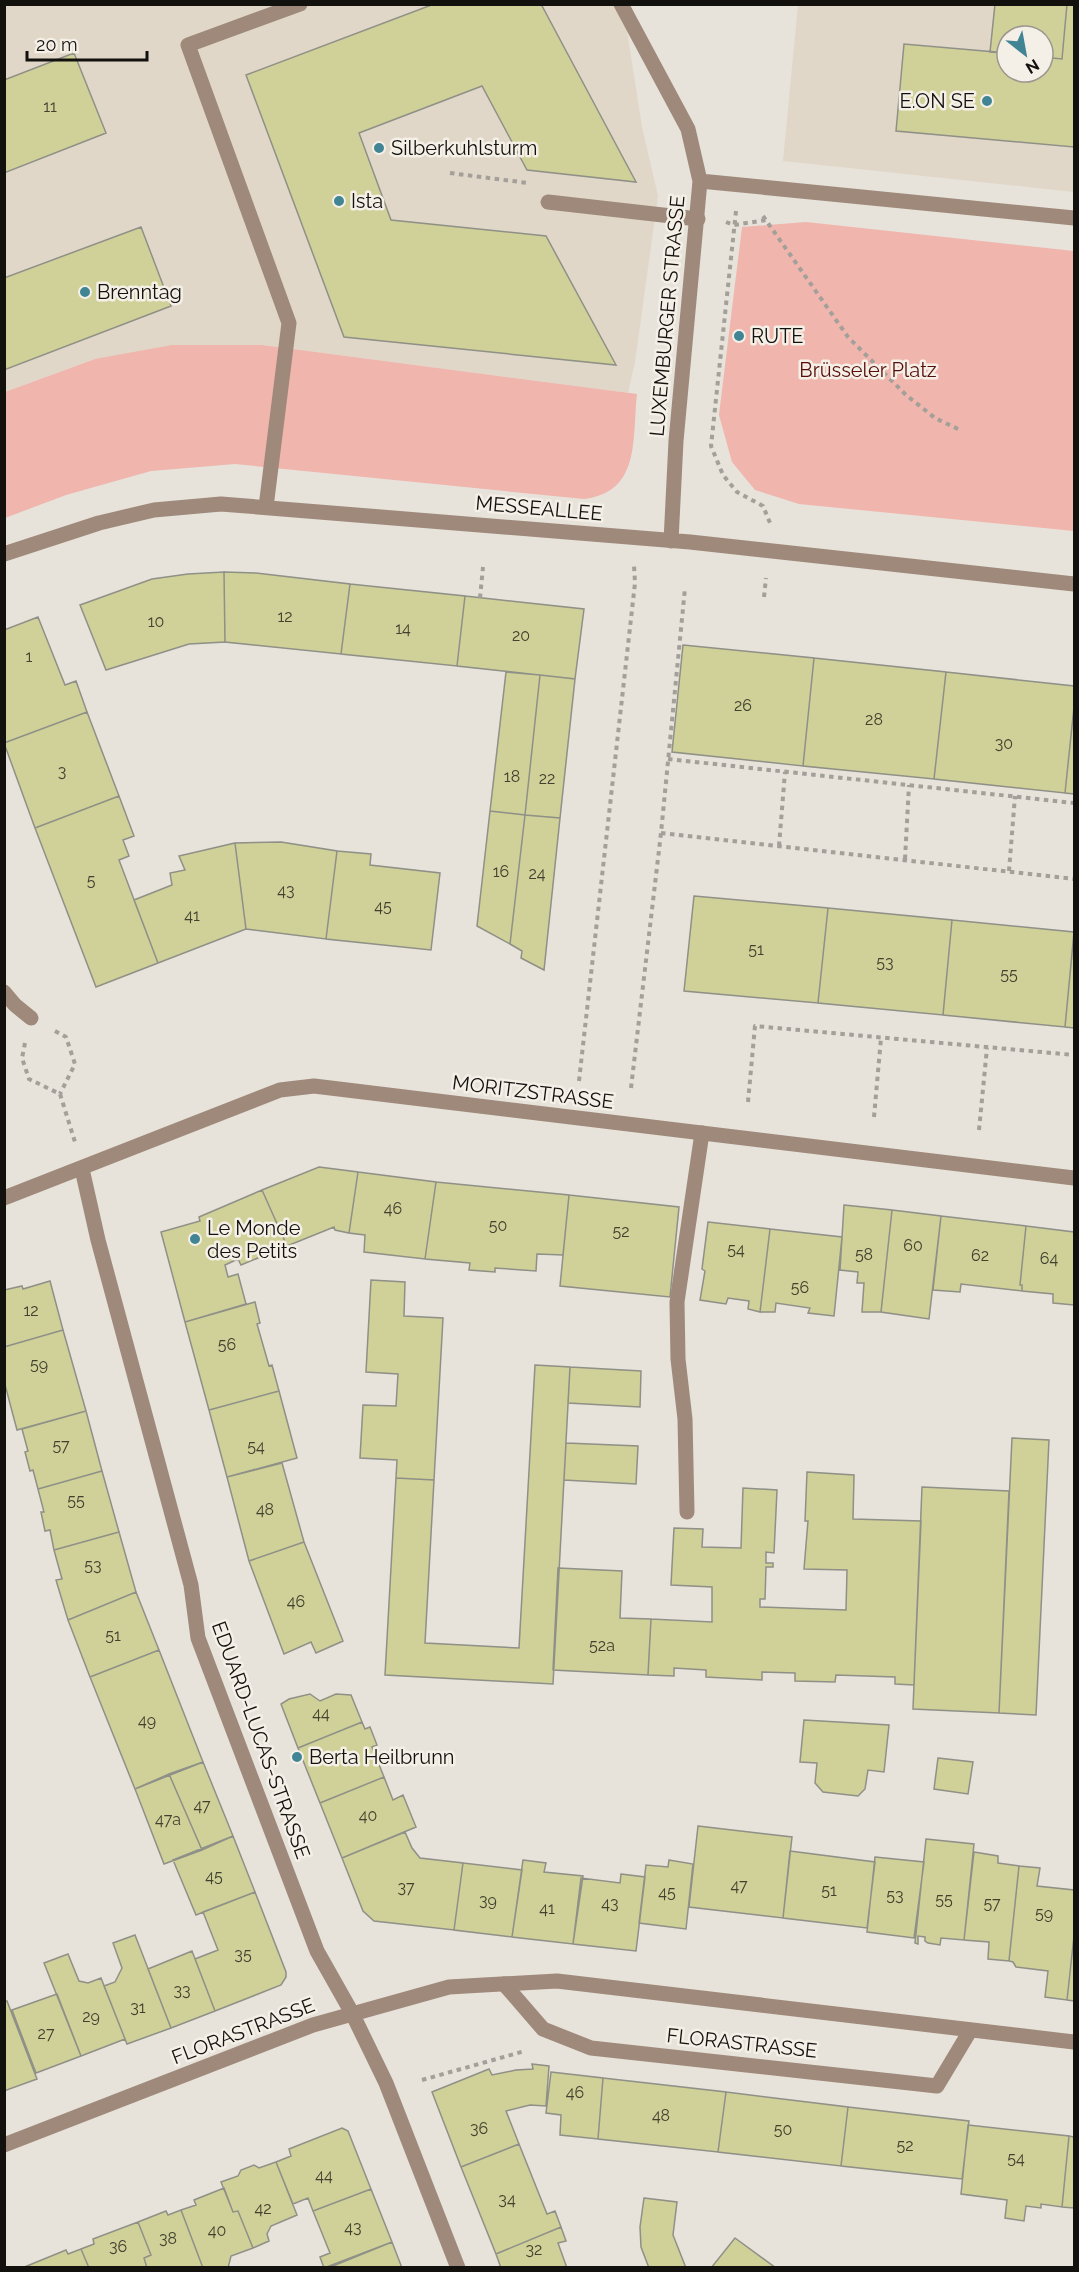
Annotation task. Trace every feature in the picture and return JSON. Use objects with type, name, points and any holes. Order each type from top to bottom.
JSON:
[{"type":"street","points":[[266,507],[289,323],[188,45],[300,4]]},
{"type":"street","name":"LUXEMBURGER STRASSE","points":[[621,4],[688,129],[700,181],[676,441],[671,541]]},
{"type":"street","points":[[700,181],[1074,218]]},
{"type":"street","points":[[548,202],[698,219]]},
{"type":"street","name":"MESSEALLEE","points":[[4,554],[99,523],[154,510],[221,504],[632,537],[1074,584]]},
{"type":"street","points":[[4,992],[31,1018]]},
{"type":"street","name":"MORITZSTRASSE","points":[[4,1198],[280,1090],[314,1086],[1074,1178]]},
{"type":"street","points":[[687,1512],[686,1419],[678,1359],[677,1302],[702,1133]]},
{"type":"street","name":"EDUARD-LUCAS-STRASSE","points":[[82,1169],[101,1251],[191,1585],[198,1638],[317,1951],[352,2013],[386,2084],[458,2268]]},
{"type":"street","name":"FLORASTRASSE","points":[[4,2145],[313,2025],[448,1987],[557,1981],[1074,2042]]},
{"type":"street","name":"FLORASTRASSE","points":[[504,1984],[543,2029],[591,2048],[937,2086],[970,2031]]},
{"type":"path","points":[[450,173],[529,184],[548,202]]},
{"type":"path","points":[[741,184],[848,337],[913,401],[935,418],[958,429]]},
{"type":"path","points":[[741,184],[734,225],[711,446],[723,475],[737,492],[763,506],[770,523],[764,597]]},
{"type":"path","points":[[698,219],[724,221],[734,225],[766,220]]},
{"type":"path","points":[[579,1081],[635,583],[632,537]]},
{"type":"path","points":[[480,597],[483,567]]},
{"type":"path","points":[[631,1088],[661,832],[685,588]]},
{"type":"path","points":[[668,759],[1074,803]]},
{"type":"path","points":[[779,846],[785,772]]},
{"type":"path","points":[[905,860],[909,785]]},
{"type":"path","points":[[1009,872],[1015,796]]},
{"type":"path","points":[[661,832],[1074,879]]},
{"type":"path","points":[[60,1095],[29,1079],[22,1058],[31,1018],[66,1037],[75,1064],[60,1095],[82,1169]]},
{"type":"path","points":[[748,1102],[755,1026],[1074,1055]]},
{"type":"path","points":[[874,1117],[881,1038]]},
{"type":"path","points":[[979,1130],[987,1048]]},
{"type":"path","points":[[422,2080],[525,2051],[543,2029]]},
{"type":"shaded area","points":[[5,5],[623,5],[642,127],[658,196],[635,362],[628,393],[262,345],[95,359],[5,392]]},
{"type":"shaded area","points":[[798,5],[1074,5],[1074,192],[783,161]]},
{"type":"green space","name":"Brüsseler Platz","points":[[806,222],[1074,251],[1074,531],[799,504],[755,490],[732,462],[719,415],[742,227]]},
{"type":"green space","points":[[172,345],[262,345],[637,394],[630,461],[616,486],[602,494],[584,499],[235,464],[151,471],[66,495],[5,518],[5,392],[95,359]]},
{"type":"building","name":"Ista","points":[[434,4],[541,4],[636,182],[527,170],[482,86],[359,133],[391,220],[546,236],[616,365],[344,337],[246,75]]},
{"type":"building","points":[[995,4],[1067,4],[1062,59],[1055,58],[1055,24],[995,24],[995,52],[990,52]]},
{"type":"building","name":"E.ON SE","points":[[1067,4],[1074,4],[1074,147],[896,131],[904,44],[995,52],[995,84],[1055,84],[1055,58],[1062,59]]},
{"type":"building","points":[[74,53],[106,133],[4,173],[4,80]]},
{"type":"building","name":"Brenntag","points":[[141,227],[171,306],[4,370],[4,278]]},
{"type":"building","points":[[224,572],[225,642],[189,644],[106,670],[80,605],[152,579]]},
{"type":"building","points":[[224,572],[256,573],[350,584],[341,654],[225,642]]},
{"type":"building","points":[[350,584],[465,596],[457,666],[341,654]]},
{"type":"building","points":[[465,596],[584,609],[575,679],[457,666]]},
{"type":"building","points":[[38,617],[65,685],[76,681],[87,712],[4,743],[4,630]]},
{"type":"building","points":[[683,645],[814,658],[803,766],[672,752]]},
{"type":"building","points":[[814,658],[946,672],[934,779],[803,766]]},
{"type":"building","points":[[506,672],[540,675],[525,815],[490,811]]},
{"type":"building","points":[[946,672],[1074,686],[1065,793],[934,779]]},
{"type":"building","points":[[540,675],[575,679],[560,818],[525,815]]},
{"type":"building","points":[[1074,707],[1074,794],[1065,793]]},
{"type":"building","points":[[87,712],[119,796],[35,828],[4,743]]},
{"type":"building","points":[[119,796],[134,836],[123,840],[129,856],[119,860],[158,963],[96,987],[35,828]]},
{"type":"building","points":[[490,811],[525,815],[510,944],[477,926]]},
{"type":"building","points":[[525,815],[560,818],[544,970],[521,958],[522,951],[510,944]]},
{"type":"building","points":[[281,842],[337,851],[326,939],[246,929],[235,843]]},
{"type":"building","points":[[235,843],[246,929],[158,963],[134,900],[172,885],[170,873],[185,870],[179,856]]},
{"type":"building","points":[[337,851],[371,854],[370,865],[440,873],[431,950],[326,939]]},
{"type":"building","points":[[694,896],[828,908],[818,1003],[684,991]]},
{"type":"building","points":[[828,908],[952,920],[943,1015],[818,1003]]},
{"type":"building","points":[[952,920],[1074,932],[1065,1027],[943,1015]]},
{"type":"building","points":[[1074,933],[1074,1028],[1065,1027]]},
{"type":"building","points":[[319,1167],[358,1172],[349,1233],[335,1230],[334,1227],[287,1246],[262,1190]]},
{"type":"building","points":[[358,1172],[436,1182],[425,1259],[364,1252],[365,1235],[349,1233]]},
{"type":"building","points":[[436,1182],[569,1195],[563,1255],[537,1254],[536,1271],[495,1268],[495,1272],[469,1270],[470,1263],[425,1259]]},
{"type":"building","points":[[262,1190],[287,1246],[241,1265],[238,1259],[225,1265],[228,1277],[238,1274],[246,1304],[185,1322],[161,1232],[200,1221],[199,1217]]},
{"type":"building","points":[[569,1195],[679,1207],[670,1297],[560,1286]]},
{"type":"building","points":[[844,1205],[892,1210],[881,1312],[862,1312],[864,1283],[857,1283],[858,1272],[840,1270]]},
{"type":"building","points":[[892,1210],[941,1216],[929,1319],[881,1312]]},
{"type":"building","points":[[941,1216],[1026,1226],[1020,1285],[1022,1285],[1022,1291],[961,1284],[960,1292],[933,1290]]},
{"type":"building","points":[[708,1222],[770,1229],[760,1312],[748,1309],[749,1301],[728,1298],[726,1304],[700,1300],[705,1271],[702,1269]]},
{"type":"building","points":[[1026,1226],[1074,1232],[1074,1305],[1053,1303],[1053,1294],[1022,1291],[1022,1285],[1020,1285]]},
{"type":"building","points":[[770,1229],[842,1237],[834,1316],[808,1313],[810,1308],[776,1303],[775,1312],[760,1312]]},
{"type":"building","points":[[371,1280],[405,1282],[404,1316],[443,1318],[434,1480],[396,1478],[397,1460],[360,1458],[363,1405],[396,1406],[398,1374],[366,1372]]},
{"type":"building","points":[[50,1281],[63,1330],[4,1347],[4,1290],[22,1286],[23,1289]]},
{"type":"building","points":[[255,1302],[260,1323],[257,1324],[279,1391],[209,1410],[185,1322]]},
{"type":"building","points":[[63,1330],[86,1411],[17,1430],[4,1381],[4,1347]]},
{"type":"building","points":[[535,1365],[570,1367],[553,1684],[385,1675],[396,1478],[434,1480],[425,1643],[519,1648]]},
{"type":"building","points":[[570,1367],[641,1371],[640,1407],[568,1403]]},
{"type":"building","points":[[279,1391],[297,1458],[227,1477],[209,1410]]},
{"type":"building","points":[[86,1411],[102,1471],[38,1489],[33,1470],[30,1471],[22,1429]]},
{"type":"building","points":[[1012,1438],[1049,1440],[1036,1715],[999,1713]]},
{"type":"building","points":[[566,1443],[638,1446],[636,1484],[564,1480]]},
{"type":"building","points":[[282,1463],[304,1542],[249,1561],[227,1477]]},
{"type":"building","points":[[102,1471],[119,1532],[54,1550],[50,1530],[45,1531],[41,1512],[44,1512],[38,1489]]},
{"type":"building","points":[[807,1472],[854,1475],[853,1519],[921,1521],[914,1685],[895,1684],[895,1677],[836,1675],[835,1682],[795,1681],[795,1673],[762,1672],[762,1680],[706,1677],[706,1670],[674,1668],[674,1676],[648,1675],[651,1619],[712,1622],[712,1587],[671,1585],[674,1528],[703,1529],[702,1547],[741,1548],[743,1488],[777,1490],[774,1553],[766,1552],[766,1563],[773,1563],[773,1567],[766,1567],[765,1599],[760,1599],[760,1607],[846,1610],[847,1570],[804,1569],[808,1521],[805,1521]]},
{"type":"building","points":[[922,1487],[1009,1491],[999,1713],[913,1709]]},
{"type":"building","points":[[119,1532],[136,1592],[68,1620],[56,1580],[62,1579],[54,1550]]},
{"type":"building","points":[[304,1542],[343,1641],[316,1653],[311,1642],[284,1654],[249,1561]]},
{"type":"building","points":[[558,1568],[622,1571],[620,1618],[651,1619],[648,1675],[553,1670]]},
{"type":"building","points":[[136,1592],[159,1650],[90,1677],[68,1620]]},
{"type":"building","points":[[159,1650],[203,1762],[135,1789],[90,1677]]},
{"type":"building","points":[[310,1694],[320,1701],[336,1694],[351,1695],[362,1722],[298,1748],[281,1704],[289,1699]]},
{"type":"building","points":[[804,1720],[889,1725],[884,1772],[868,1770],[865,1789],[858,1796],[823,1792],[815,1783],[817,1763],[800,1762]]},
{"type":"building","points":[[362,1722],[365,1729],[370,1727],[377,1745],[372,1747],[384,1777],[320,1803],[298,1748]]},
{"type":"building","points":[[938,1758],[973,1762],[968,1794],[934,1789]]},
{"type":"building","points":[[203,1762],[233,1836],[202,1850],[169,1774]]},
{"type":"building","points":[[169,1774],[202,1850],[164,1864],[135,1789]]},
{"type":"building","points":[[384,1777],[393,1800],[403,1795],[416,1827],[342,1858],[320,1803]]},
{"type":"building","points":[[698,1826],[792,1837],[783,1918],[689,1907]]},
{"type":"building","points":[[405,1832],[412,1848],[420,1858],[463,1863],[454,1930],[374,1921],[363,1911],[342,1858]]},
{"type":"building","points":[[233,1836],[255,1892],[196,1915],[173,1860]]},
{"type":"building","points":[[926,1839],[974,1844],[964,1940],[941,1938],[940,1945],[928,1943],[925,1937],[918,1936],[918,1944],[915,1943]]},
{"type":"building","points":[[790,1851],[875,1862],[867,1928],[783,1918]]},
{"type":"building","points":[[974,1852],[998,1856],[998,1863],[1019,1866],[1009,1961],[988,1959],[989,1942],[964,1940]]},
{"type":"building","points":[[875,1857],[924,1862],[914,1938],[867,1932]]},
{"type":"building","points":[[523,1860],[546,1863],[544,1872],[583,1876],[573,1944],[512,1937]]},
{"type":"building","points":[[669,1860],[693,1864],[686,1929],[639,1923],[646,1865],[668,1867]]},
{"type":"building","points":[[463,1863],[522,1870],[512,1937],[454,1930]]},
{"type":"building","points":[[1019,1866],[1040,1868],[1037,1886],[1074,1890],[1074,1936],[1067,2000],[1045,1997],[1048,1971],[1016,1967],[1013,1962],[1009,1961]]},
{"type":"building","points":[[621,1874],[645,1877],[636,1951],[573,1944],[581,1878],[620,1883]]},
{"type":"building","points":[[255,1892],[286,1977],[281,1985],[215,2011],[195,1959],[218,1950],[203,1912]]},
{"type":"building","points":[[135,1935],[171,2028],[127,2044],[104,1986],[115,1982],[122,1968],[113,1943]]},
{"type":"building","points":[[1074,1936],[1074,2001],[1067,2000]]},
{"type":"building","points":[[192,1951],[215,2011],[171,2028],[148,1969]]},
{"type":"building","points":[[68,1954],[79,1981],[88,1983],[101,1978],[125,2039],[81,2056],[44,1963]]},
{"type":"building","points":[[57,1994],[81,2056],[36,2073],[12,2010]]},
{"type":"building","points":[[7,2001],[37,2079],[4,2091],[4,2002]]},
{"type":"building","points":[[532,2064],[549,2066],[546,2106],[530,2105],[506,2111],[519,2144],[461,2167],[432,2092],[489,2069],[492,2075],[533,2069]]},
{"type":"building","points":[[551,2072],[603,2078],[598,2139],[560,2135],[561,2115],[546,2113]]},
{"type":"building","points":[[603,2078],[726,2092],[718,2152],[598,2139]]},
{"type":"building","points":[[726,2092],[848,2107],[841,2166],[718,2152]]},
{"type":"building","points":[[848,2107],[969,2121],[962,2179],[841,2166]]},
{"type":"building","points":[[968,2125],[1069,2136],[1062,2207],[1041,2204],[1041,2208],[1026,2206],[1024,2221],[1005,2218],[1007,2200],[961,2194]]},
{"type":"building","points":[[342,2128],[348,2131],[371,2189],[313,2211],[308,2198],[293,2204],[276,2162],[291,2156],[289,2149]]},
{"type":"building","points":[[1069,2136],[1074,2137],[1074,2208],[1062,2207]]},
{"type":"building","points":[[519,2144],[547,2214],[555,2211],[561,2227],[496,2254],[461,2167]]},
{"type":"building","points":[[276,2162],[297,2215],[271,2226],[267,2234],[269,2241],[253,2248],[238,2211],[233,2212],[221,2182],[238,2176],[241,2170],[254,2165],[259,2168]]},
{"type":"building","points":[[224,2188],[233,2212],[238,2211],[253,2248],[231,2256],[228,2268],[203,2268],[181,2210],[196,2205],[194,2200]]},
{"type":"building","points":[[371,2189],[392,2242],[324,2268],[320,2257],[330,2253],[313,2211]]},
{"type":"building","points":[[644,2198],[677,2202],[673,2235],[686,2268],[649,2268],[641,2247],[640,2227]]},
{"type":"building","points":[[181,2210],[203,2268],[147,2268],[144,2258],[151,2255],[138,2222],[166,2211],[168,2215]]},
{"type":"building","points":[[138,2222],[151,2255],[144,2258],[147,2268],[89,2268],[81,2249],[94,2244],[93,2239]]},
{"type":"building","points":[[561,2227],[566,2241],[558,2243],[567,2268],[501,2268],[496,2254]]},
{"type":"building","points":[[735,2238],[776,2268],[711,2268]]},
{"type":"building","points":[[392,2242],[402,2268],[328,2268]]},
{"type":"building","points":[[81,2249],[89,2268],[22,2268],[66,2250],[68,2254]]},
{"type":"place","name":"E.ON SE","points":[[987,101]]},
{"type":"place","name":"Silberkuhlsturm","points":[[379,148]]},
{"type":"place","name":"Ista","points":[[339,201]]},
{"type":"place","name":"Brenntag","points":[[85,292]]},
{"type":"place","name":"RUTE","points":[[739,336]]},
{"type":"place","name":"Le Monde des Petits","points":[[195,1239]]},
{"type":"place","name":"Berta Heilbrunn","points":[[297,1757]]}]
